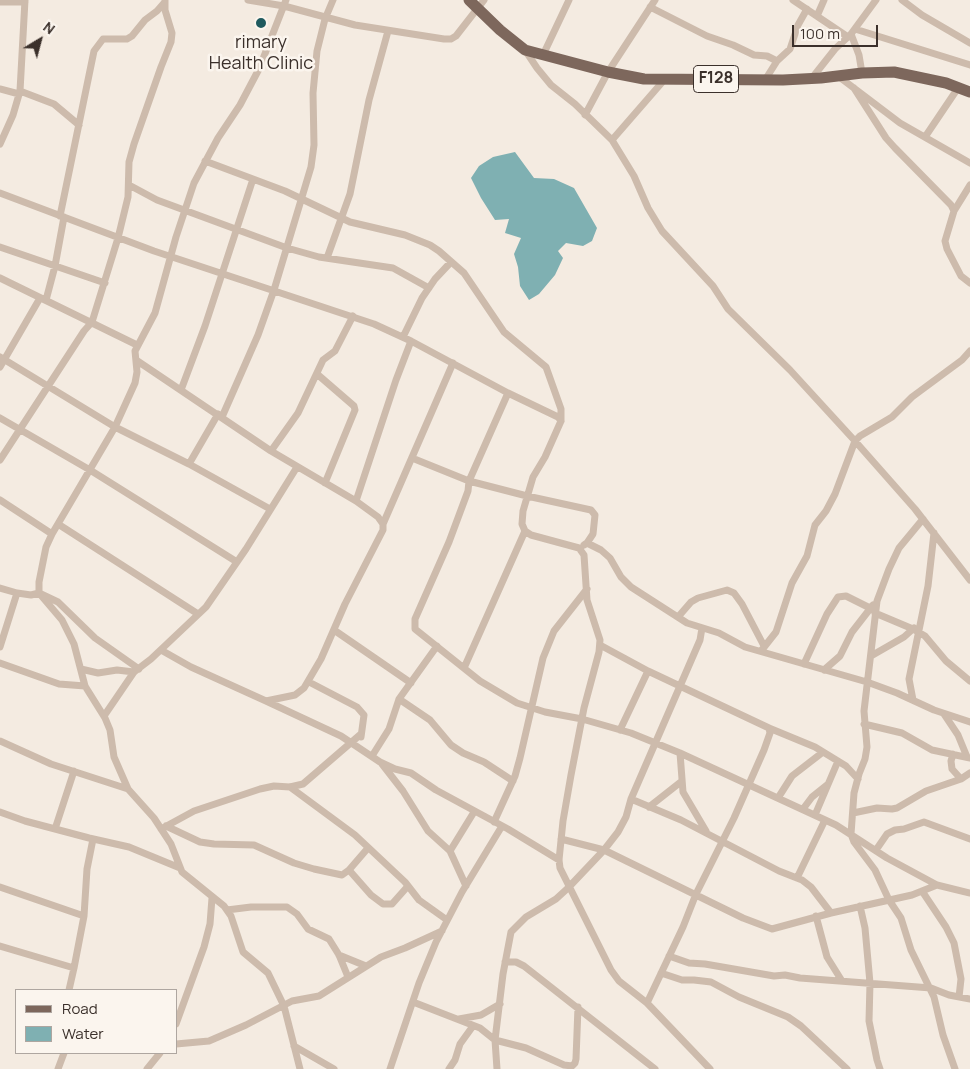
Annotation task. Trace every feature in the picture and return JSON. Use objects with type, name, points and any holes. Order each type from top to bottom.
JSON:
[{"type":"main road","name":"F128","points":[[468,0],[481,5],[525,50],[608,72],[644,79],[812,79],[863,73],[894,72],[919,76],[970,92]]},
{"type":"street","points":[[248,0],[285,3],[325,18],[388,31],[451,39],[456,36],[481,5]]},
{"type":"street","points":[[189,464],[220,416],[258,335],[274,290],[311,167],[314,145],[314,74],[317,50],[325,18],[333,0]]},
{"type":"street","points":[[544,55],[569,0]]},
{"type":"street","points":[[586,115],[608,72],[655,0]]},
{"type":"street","points":[[793,0],[817,16],[851,33],[970,65]]},
{"type":"street","points":[[817,16],[824,0]]},
{"type":"street","points":[[812,79],[876,0]]},
{"type":"street","points":[[902,0],[922,15],[970,43]]},
{"type":"street","points":[[0,2],[25,1],[20,92],[0,144]]},
{"type":"street","points":[[0,367],[2,358],[43,299],[55,266],[62,216],[94,51],[103,39],[127,39],[132,36],[145,20],[158,11],[164,1]]},
{"type":"street","points":[[0,460],[84,331],[92,322],[118,238],[128,197],[130,162],[134,144],[161,67],[172,42],[172,33],[164,1]]},
{"type":"street","points":[[285,3],[259,69],[194,183],[184,210],[155,313],[135,351],[137,372],[135,383],[115,427],[46,547],[39,582],[39,593],[62,620],[74,644],[85,686],[104,716],[110,730],[114,757],[128,789],[163,828],[182,872],[227,910],[237,930],[243,952],[268,973],[284,1006],[300,1069]]},
{"type":"street","points":[[650,7],[707,36],[733,44],[754,55],[767,56],[777,61]]},
{"type":"street","points":[[765,80],[777,61],[790,49],[798,25],[807,9]]},
{"type":"street","points":[[327,258],[350,194],[369,100],[388,31]]},
{"type":"street","points":[[851,33],[863,73],[857,84],[871,100]]},
{"type":"street","points":[[525,50],[536,68],[551,84],[612,140],[634,176],[648,208],[662,231],[713,286],[728,309],[856,441],[923,519],[970,580]]},
{"type":"street","points":[[838,76],[900,123],[970,163]]},
{"type":"street","points":[[612,140],[665,79]]},
{"type":"street","points":[[854,88],[886,138],[946,199],[954,211]]},
{"type":"street","points":[[925,138],[958,88]]},
{"type":"street","points":[[0,89],[20,92],[54,104],[79,125]]},
{"type":"street","points":[[205,161],[302,199],[342,218],[363,226],[413,239],[439,251],[464,273],[483,304],[504,332],[546,367],[561,409],[561,421],[545,456],[533,476],[523,510],[522,524],[525,531],[543,539],[579,548],[584,555],[587,600],[600,640],[571,775],[561,839],[560,868],[568,888],[611,970],[619,981],[647,1002],[710,1069]]},
{"type":"street","points":[[181,390],[205,326],[253,179]]},
{"type":"street","points":[[129,186],[141,193],[184,210],[287,248],[327,258],[393,268],[429,288]]},
{"type":"street","points":[[970,186],[954,211],[945,241],[947,249],[961,276],[970,283]]},
{"type":"street","points":[[0,193],[170,257],[374,324],[411,341],[508,393],[558,417],[561,421]]},
{"type":"street","points":[[128,197],[141,193]]},
{"type":"street","points":[[0,247],[105,283]]},
{"type":"street","points":[[403,337],[422,298],[451,262]]},
{"type":"street","points":[[0,278],[137,346]]},
{"type":"street","points":[[271,451],[298,413],[323,360],[335,351],[352,316]]},
{"type":"street","points":[[356,501],[396,380],[411,341]]},
{"type":"street","points":[[762,649],[776,632],[792,583],[807,556],[815,525],[826,512],[835,494],[856,441],[860,436],[892,417],[912,397],[962,360],[970,351]]},
{"type":"street","points":[[2,358],[115,427],[189,464],[270,509]]},
{"type":"street","points":[[136,360],[271,451],[356,501],[378,517],[384,524]]},
{"type":"street","points":[[266,701],[295,695],[309,682],[322,659],[345,604],[382,530],[453,364]]},
{"type":"street","points":[[317,374],[354,406],[355,410],[325,483]]},
{"type":"street","points":[[508,393],[469,481],[468,491],[449,542],[414,623],[415,630],[480,681],[517,703],[620,730],[680,753],[816,815],[851,834],[887,858],[937,885],[970,893]]},
{"type":"street","points":[[0,418],[90,470],[237,562]]},
{"type":"street","points":[[412,458],[469,481],[592,510],[595,515],[593,534],[588,543],[579,548]]},
{"type":"street","points":[[104,716],[136,670],[161,650],[206,607],[297,467]]},
{"type":"street","points":[[0,500],[52,534]]},
{"type":"street","points":[[824,670],[840,656],[852,632],[872,610],[899,548],[923,519]]},
{"type":"street","points":[[58,524],[198,614]]},
{"type":"street","points":[[464,668],[525,531]]},
{"type":"street","points":[[913,700],[909,679],[915,631],[920,622],[928,586],[934,533]]},
{"type":"street","points":[[588,543],[601,550],[610,558],[621,577],[632,588],[687,623],[719,633],[745,647],[762,649],[804,664],[867,682],[944,714],[967,721],[957,732]]},
{"type":"street","points":[[0,588],[31,596],[39,593],[58,602],[95,638],[136,670]]},
{"type":"street","points":[[494,822],[513,781],[520,758],[543,658],[554,631],[587,589]]},
{"type":"street","points":[[678,617],[698,598],[727,590],[734,593],[742,604],[762,649]]},
{"type":"street","points":[[0,647],[17,593]]},
{"type":"street","points":[[804,664],[827,614],[838,597],[846,596],[925,636],[946,660],[970,680]]},
{"type":"street","points":[[872,610],[864,724],[867,747],[858,779],[851,834],[854,842],[875,870],[890,900],[902,918],[911,950],[931,988],[947,1050],[956,1068]]},
{"type":"street","points":[[498,1069],[495,1040],[505,962],[511,932],[518,924],[535,911],[556,899],[568,888],[604,850],[618,832],[654,743],[700,640],[702,628]]},
{"type":"street","points":[[334,630],[411,683]]},
{"type":"street","points":[[870,656],[915,631]]},
{"type":"street","points":[[600,645],[648,671],[823,752],[846,766],[858,779]]},
{"type":"street","points":[[372,756],[389,729],[400,698],[437,646]]},
{"type":"street","points":[[161,650],[191,667],[309,720],[352,743],[380,762],[395,769],[411,773],[474,812],[502,826],[559,860]]},
{"type":"street","points":[[0,663],[59,684],[85,686]]},
{"type":"street","points":[[81,669],[98,673],[136,670]]},
{"type":"street","points":[[620,730],[648,671]]},
{"type":"street","points":[[309,682],[357,707],[364,715],[360,748]]},
{"type":"street","points":[[400,698],[430,720],[451,746],[484,762],[513,781]]},
{"type":"street","points":[[944,714],[957,732],[968,757]]},
{"type":"street","points":[[864,724],[902,733],[932,750],[968,757]]},
{"type":"street","points":[[647,1002],[748,785],[770,733],[769,728]]},
{"type":"street","points":[[163,828],[194,812],[260,788],[274,786],[290,787],[303,784],[361,734]]},
{"type":"street","points":[[0,741],[51,764],[128,789]]},
{"type":"street","points":[[778,798],[792,776],[823,752]]},
{"type":"street","points":[[680,753],[684,793],[706,832]]},
{"type":"street","points":[[953,754],[952,769],[961,779]]},
{"type":"street","points":[[816,815],[838,761]]},
{"type":"street","points":[[380,762],[403,791],[428,831],[450,851],[466,886]]},
{"type":"street","points":[[55,829],[74,771]]},
{"type":"street","points":[[853,813],[868,809],[897,808],[926,791],[970,774]]},
{"type":"street","points":[[649,807],[682,781]]},
{"type":"street","points":[[803,809],[812,797],[827,785]]},
{"type":"street","points":[[290,787],[355,836],[408,886],[420,900],[447,920]]},
{"type":"street","points":[[631,799],[706,832],[722,842],[797,878],[811,887],[831,913]]},
{"type":"street","points":[[854,803],[868,809]]},
{"type":"street","points":[[0,812],[25,821],[129,847],[180,868]]},
{"type":"street","points":[[450,851],[474,812]]},
{"type":"street","points":[[797,878],[825,820]]},
{"type":"street","points":[[876,850],[887,834],[924,822],[970,839]]},
{"type":"street","points":[[390,1069],[429,958],[447,920],[502,826]]},
{"type":"street","points":[[163,828],[200,842],[254,845],[277,856],[314,869],[342,875],[349,870],[368,848]]},
{"type":"street","points":[[69,989],[84,916],[87,870],[93,839]]},
{"type":"street","points":[[561,839],[604,850],[743,918],[772,929],[816,916],[912,895],[937,885]]},
{"type":"street","points":[[349,870],[377,902],[383,904],[392,904],[408,886]]},
{"type":"street","points":[[0,887],[84,916]]},
{"type":"street","points":[[922,891],[954,943],[961,979],[959,997]]},
{"type":"street","points":[[178,1018],[204,947],[210,924],[212,898]]},
{"type":"street","points":[[860,906],[865,928],[870,983],[869,1021],[880,1069]]},
{"type":"street","points":[[227,910],[251,907],[287,907],[297,914],[308,928],[329,939],[339,954],[348,977]]},
{"type":"street","points":[[816,916],[827,957],[842,981]]},
{"type":"street","points":[[178,1044],[209,1041],[292,1001],[319,996],[381,957],[442,931]]},
{"type":"street","points":[[0,946],[74,968]]},
{"type":"street","points":[[339,954],[366,966]]},
{"type":"street","points":[[669,956],[689,963],[712,965],[751,973],[931,988],[970,999]]},
{"type":"street","points":[[505,962],[516,962],[524,966],[655,1069]]},
{"type":"street","points":[[661,973],[682,980],[710,982],[739,997],[788,1017],[847,1069]]},
{"type":"street","points":[[413,1002],[480,1028],[495,1040],[526,1048],[564,1065],[572,1066],[575,1063],[578,1007]]},
{"type":"street","points":[[459,1019],[481,1015],[500,1004]]},
{"type":"street","points":[[449,1069],[455,1060],[460,1044],[474,1026]]},
{"type":"street","points":[[294,1046],[334,1069]]},
{"type":"street","points":[[58,1069],[64,1054]]},
{"type":"street","points":[[147,1069],[159,1054]]},
{"type":"water","points":[[515,152],[534,178],[554,179],[574,188],[597,228],[592,241],[583,246],[566,243],[558,251],[563,258],[555,275],[539,294],[529,300],[520,286],[518,267],[514,254],[521,238],[505,233],[509,219],[495,220],[471,178],[479,166],[493,157]]},
{"type":"place","name":"rimary Health Clinic","points":[[261,23]]}]
